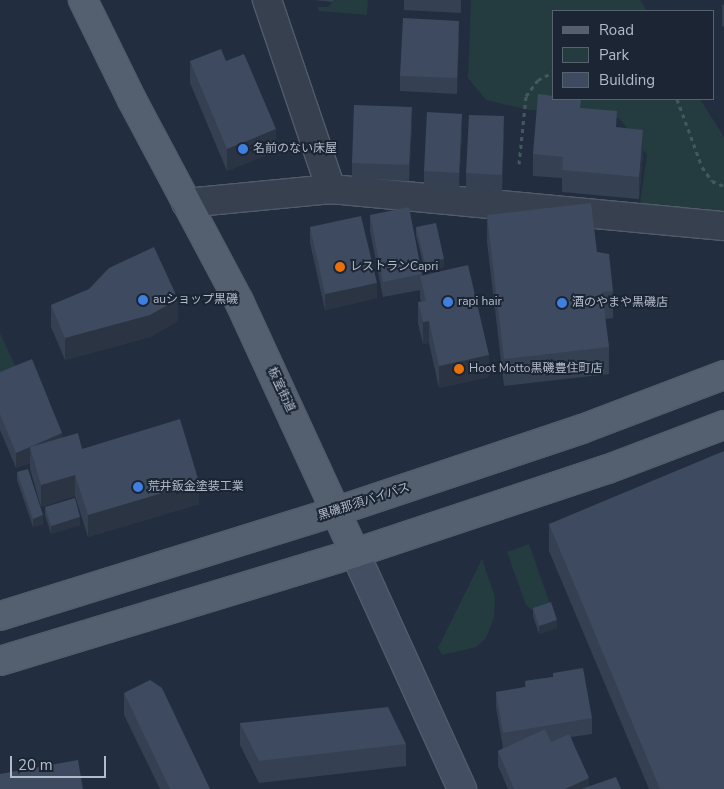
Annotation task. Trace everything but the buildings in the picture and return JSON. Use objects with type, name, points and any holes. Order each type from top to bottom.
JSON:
[{"type":"main road","name":"板室街道","points":[[83,0],[186,203],[239,301],[462,789]]},
{"type":"main road","name":"黒磯那須バイパス","points":[[0,616],[336,511],[582,429],[724,375]]},
{"type":"main road","points":[[0,661],[355,553],[608,469],[724,425]]},
{"type":"street","points":[[267,0],[331,189]]},
{"type":"street","points":[[186,203],[331,189],[724,226]]},
{"type":"path","points":[[519,164],[526,96],[538,80],[552,73]]},
{"type":"path","points":[[677,100],[702,167],[712,181],[724,186]]},
{"type":"green space","points":[[335,0],[368,0],[367,15],[319,11],[318,7],[328,7]]},
{"type":"green space","points":[[471,0],[640,0],[646,10],[552,10],[552,100],[701,100],[724,137],[724,219],[532,195],[640,203],[647,155],[620,119],[589,112],[530,110],[486,100],[468,78]]},
{"type":"green space","points":[[0,333],[18,372],[0,378]]},
{"type":"green space","points":[[529,544],[551,607],[533,611],[526,605],[507,552]]},
{"type":"green space","points":[[482,559],[495,597],[494,617],[486,638],[476,647],[442,655],[438,648]]},
{"type":"place","name":"名前のない床屋","points":[[243,149]]},
{"type":"place","name":"レストランCapri","points":[[340,267]]},
{"type":"place","name":"auショップ黒磯","points":[[143,300]]},
{"type":"place","name":"rapi hair","points":[[448,302]]},
{"type":"place","name":"酒のやまや黒磯店","points":[[562,303]]},
{"type":"place","name":"Hoot Motto黒磯豊住町店","points":[[459,369]]},
{"type":"place","name":"荒井鈑金塗装工業","points":[[138,487]]}]
